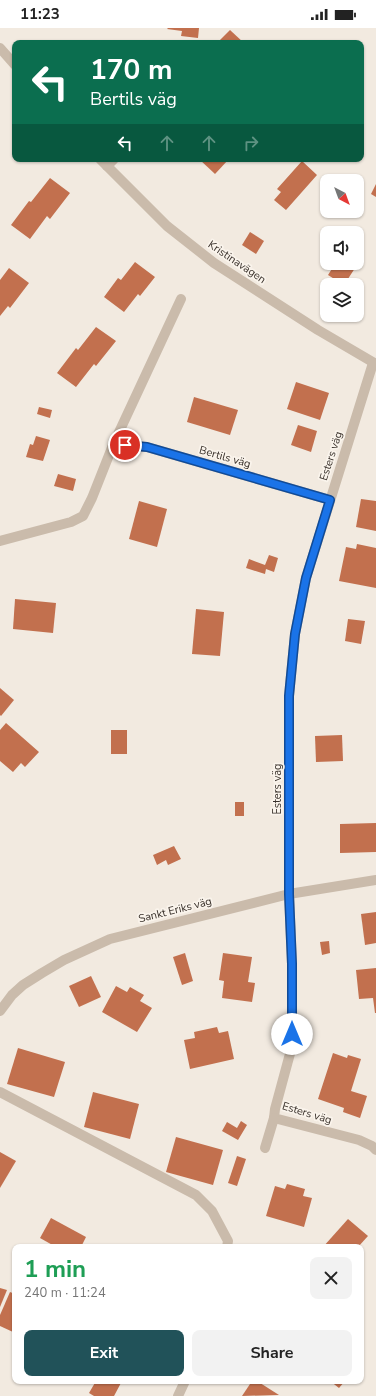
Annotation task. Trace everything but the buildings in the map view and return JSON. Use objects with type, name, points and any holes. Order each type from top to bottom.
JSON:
[{"type":"street","points":[[0,48],[12,62]]},
{"type":"street","name":"Kristinavägen","points":[[108,162],[167,226],[214,263],[318,330],[374,363]]},
{"type":"street","points":[[0,541],[71,522],[83,516],[92,498],[113,445],[181,299]]},
{"type":"street","name":"Esters väg","points":[[374,363],[306,578],[294,642],[289,696],[289,894],[292,964],[291,1050],[274,1118],[359,1140],[372,1146],[376,1150]]},
{"type":"street","name":"Bertils väg","points":[[113,445],[147,447],[330,500]]},
{"type":"street","name":"Sankt Eriks väg","points":[[0,1011],[12,995],[23,985],[64,960],[110,938],[289,894],[376,880]]},
{"type":"street","points":[[0,1092],[196,1195],[212,1211],[228,1244]]},
{"type":"street","points":[[265,1148],[274,1118]]},
{"type":"street","points":[[178,1396],[184,1384]]},
{"type":"route","points":[[125,445],[147,447],[330,500],[306,578],[295,634],[289,696],[289,894],[292,964],[292,1034]]}]
